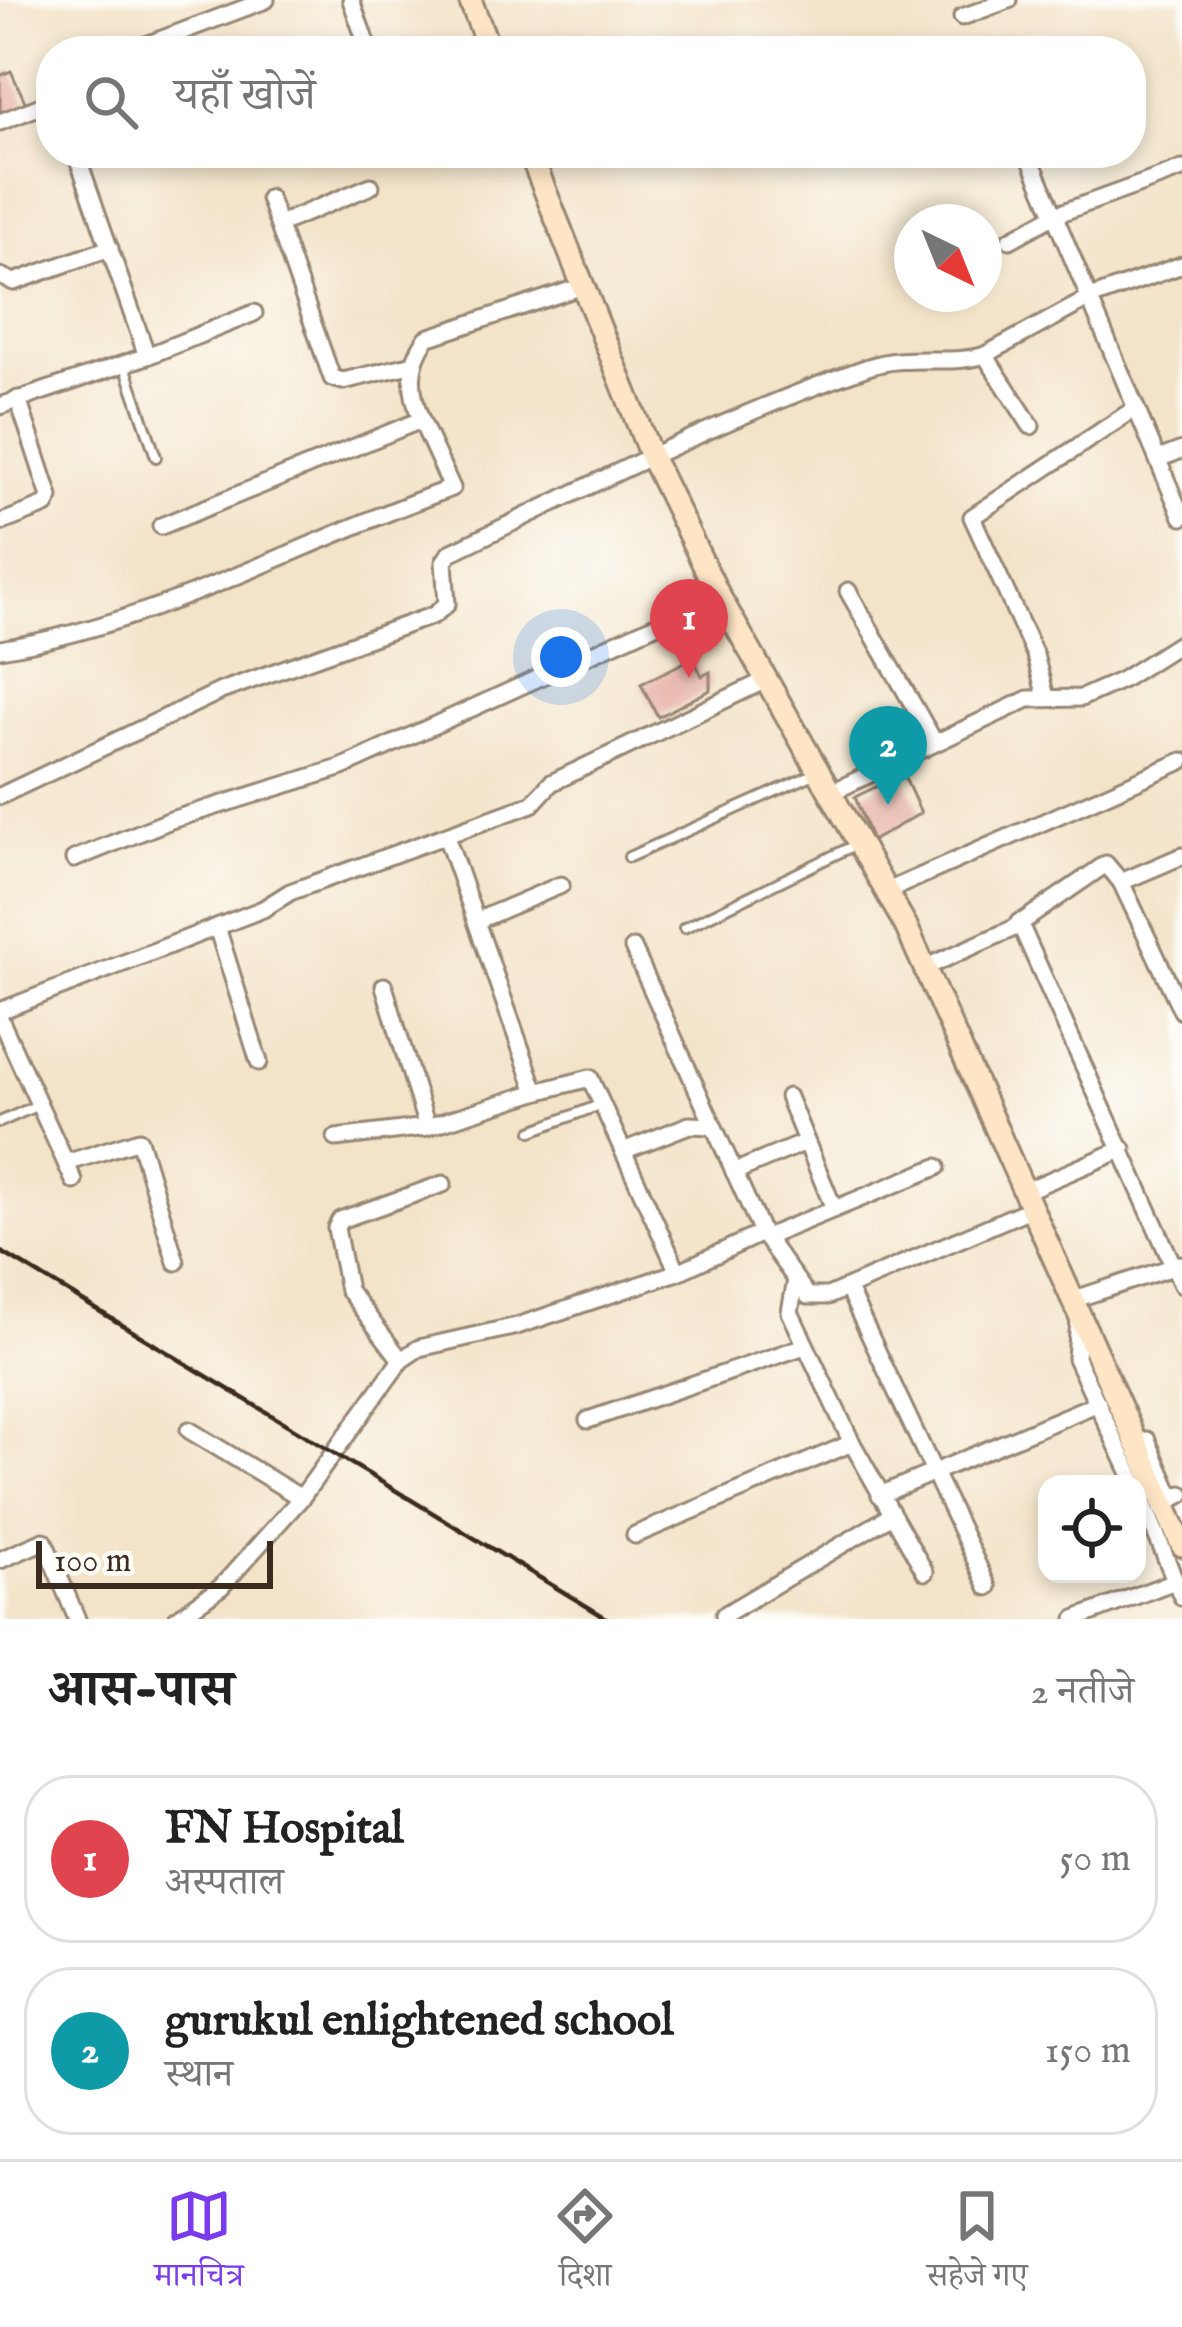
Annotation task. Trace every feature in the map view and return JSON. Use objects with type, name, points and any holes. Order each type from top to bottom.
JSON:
[{"type":"street","points":[[170,36],[266,0]]},
{"type":"street","points":[[351,0],[364,36]]},
{"type":"street","points":[[470,0],[484,36]]},
{"type":"street","points":[[962,17],[1010,0]]},
{"type":"street","points":[[0,122],[36,108]]},
{"type":"street","points":[[81,168],[147,356]]},
{"type":"street","points":[[536,168],[651,456],[718,596],[887,891],[1182,1545]]},
{"type":"street","points":[[1035,168],[1182,517]]},
{"type":"street","points":[[1010,240],[1055,215],[1182,169]]},
{"type":"street","points":[[282,223],[371,186]]},
{"type":"street","points":[[269,198],[282,223],[332,378],[343,381],[414,364]]},
{"type":"street","points":[[0,276],[14,282],[110,248]]},
{"type":"street","points":[[0,796],[221,691],[434,615],[448,604],[444,562],[450,553],[651,456],[870,366],[920,357],[968,360],[985,355],[1090,298],[1182,265]]},
{"type":"street","points":[[0,649],[194,593],[342,527],[452,488],[411,393],[414,364],[427,338],[580,287]]},
{"type":"street","points":[[0,406],[254,313]]},
{"type":"street","points":[[985,355],[1031,427]]},
{"type":"street","points":[[0,523],[46,505],[50,497],[18,400]]},
{"type":"street","points":[[1046,697],[1035,655],[972,517],[1136,408]]},
{"type":"street","points":[[161,526],[421,421]]},
{"type":"street","points":[[1158,459],[1182,451]]},
{"type":"street","points":[[848,591],[935,743]]},
{"type":"street","points":[[74,859],[171,820],[340,768],[718,596]]},
{"type":"street","points":[[830,793],[1028,699],[1081,698],[1122,680],[1182,641]]},
{"type":"street","points":[[74,1181],[1,1023],[290,892],[532,804],[551,783],[766,680]]},
{"type":"street","points":[[887,891],[1182,761]]},
{"type":"street","points":[[446,836],[536,1092]]},
{"type":"street","points":[[1121,882],[1182,856]]},
{"type":"street","points":[[924,968],[1019,922],[1102,864],[1111,866],[1121,882],[1182,1011]]},
{"type":"street","points":[[476,921],[561,885]]},
{"type":"street","points":[[1019,922],[1179,1265],[1182,1285]]},
{"type":"street","points":[[217,927],[259,1061]]},
{"type":"street","points":[[632,948],[764,1235],[808,1296],[848,1289],[1123,1149]]},
{"type":"street","points":[[384,986],[427,1127]]},
{"type":"street","points":[[336,1138],[427,1127],[590,1078],[678,1272]]},
{"type":"street","points":[[788,1097],[834,1209]]},
{"type":"street","points":[[623,1151],[689,1125],[713,1126]]},
{"type":"street","points":[[66,1163],[139,1140],[176,1262]]},
{"type":"street","points":[[734,1172],[806,1142]]},
{"type":"street","points":[[184,1617],[244,1564],[302,1498],[401,1360],[419,1348],[517,1326],[678,1272],[937,1167]]},
{"type":"street","points":[[401,1360],[347,1290],[339,1268],[337,1223],[443,1184]]},
{"type":"street","points":[[651,1281],[669,1253]]},
{"type":"street","points":[[1075,1309],[1179,1265]]},
{"type":"street","points":[[796,1280],[789,1306],[805,1346],[852,1443],[925,1572]]},
{"type":"street","points":[[848,1289],[988,1587]]},
{"type":"street","points":[[1075,1309],[1076,1358],[1131,1475]]},
{"type":"street","points":[[1075,1309],[1104,1348],[1178,1497],[1182,1520]]},
{"type":"street","points":[[588,1420],[805,1346]]},
{"type":"street","points":[[880,1495],[1098,1403]]},
{"type":"street","points":[[189,1430],[302,1498]]},
{"type":"street","points":[[634,1535],[852,1443]]},
{"type":"street","points":[[1075,1619],[1179,1589],[1146,1510]]},
{"type":"street","points":[[724,1615],[892,1515]]},
{"type":"street","points":[[0,1560],[44,1541],[77,1619]]},
{"type":"lane","points":[[124,364],[156,457]]},
{"type":"lane","points":[[629,857],[818,772]]},
{"type":"lane","points":[[684,928],[859,843]]},
{"type":"lane","points":[[0,1122],[40,1104]]},
{"type":"lane","points":[[532,1131],[602,1104]]},
{"type":"building","points":[[11,71],[27,106],[0,119],[0,76]]},
{"type":"building","points":[[693,658],[702,676],[710,672],[710,690],[658,717],[641,684]]},
{"type":"building","points":[[903,774],[921,813],[872,841],[855,797]]},
{"type":"railway","points":[[0,1251],[608,1619]]},
{"type":"place","name":"FN Hospital","points":[[689,678]]},
{"type":"place","name":"gurukul enlightened school","points":[[888,805]]}]
